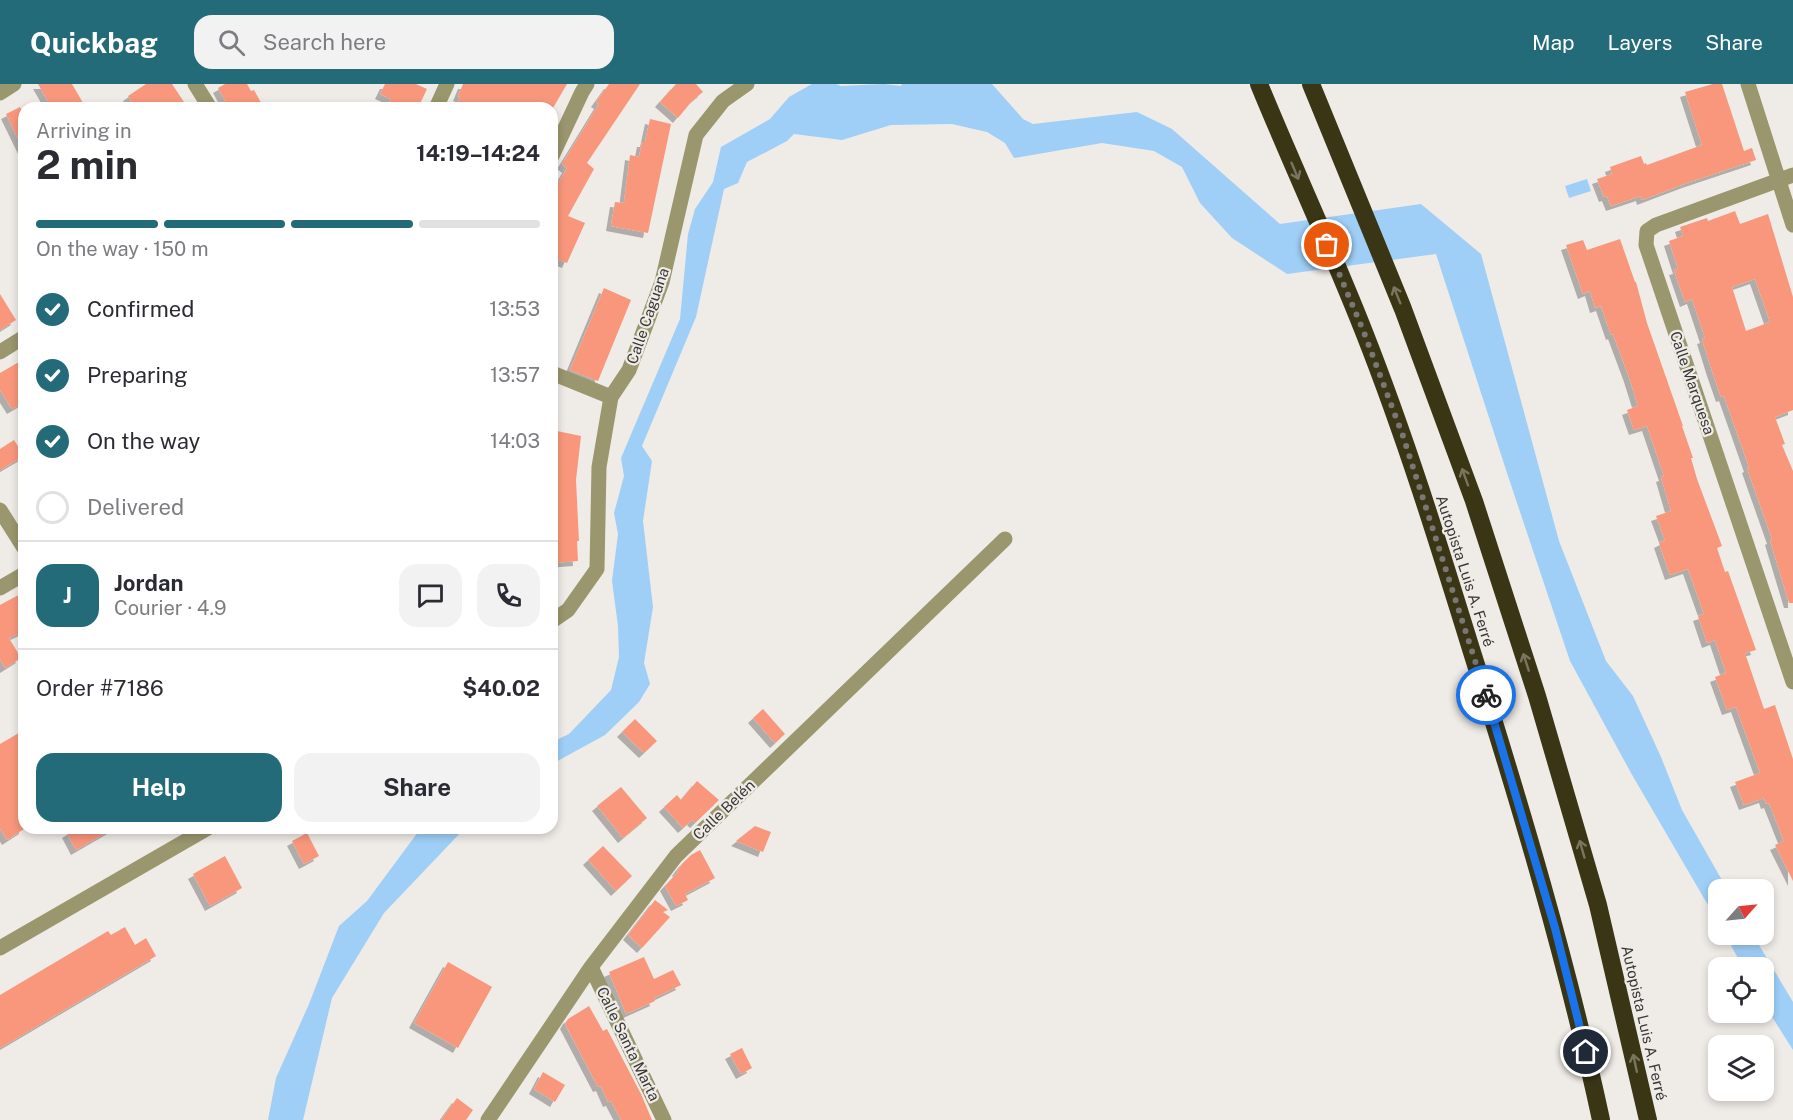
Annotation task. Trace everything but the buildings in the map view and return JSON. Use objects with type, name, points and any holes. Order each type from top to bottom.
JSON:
[{"type":"highway","name":"Autopista Luis A. Ferré","points":[[1259,84],[1363,330],[1403,436],[1498,734],[1555,928],[1601,1120]]},
{"type":"highway","name":"Autopista Luis A. Ferré","points":[[1314,91],[1403,309],[1474,501],[1537,696],[1598,905],[1648,1120]]},
{"type":"street","points":[[0,93],[14,84]]},
{"type":"street","points":[[195,84],[206,102]]},
{"type":"street","points":[[439,102],[447,84]]},
{"type":"street","points":[[558,143],[587,84]]},
{"type":"street","name":"Calle Caguana","points":[[558,617],[568,610],[597,569],[599,467],[611,397],[629,370],[662,282],[696,135],[723,101],[747,84]]},
{"type":"street","points":[[1748,84],[1786,178],[1793,225]]},
{"type":"street","name":"Calle Marquesa","points":[[1786,178],[1656,225],[1647,231],[1646,245],[1793,682]]},
{"type":"street","points":[[0,352],[18,341]]},
{"type":"street","points":[[558,375],[611,397]]},
{"type":"street","points":[[0,510],[18,538]]},
{"type":"street","name":"Calle Belén","points":[[488,1120],[591,967],[676,856],[1005,539]]},
{"type":"street","points":[[0,588],[18,578]]},
{"type":"street","points":[[0,948],[185,834]]},
{"type":"street","name":"Calle Santa Marta","points":[[591,967],[664,1120]]},
{"type":"water","points":[[812,84],[901,86],[902,84],[992,84],[1023,119],[1033,124],[1137,112],[1172,129],[1280,224],[1421,204],[1481,254],[1559,541],[1606,661],[1633,696],[1682,810],[1721,879],[1708,879],[1708,905],[1631,773],[1570,661],[1436,254],[1287,274],[1232,238],[1200,203],[1182,167],[1154,151],[1102,143],[1014,158],[1005,143],[987,132],[952,124],[891,125],[842,140],[794,134],[787,141],[747,162],[738,183],[724,189],[696,317],[642,446],[652,461],[643,521],[653,607],[644,663],[650,684],[639,702],[605,735],[558,761],[558,739],[569,734],[611,690],[619,657],[618,626],[612,581],[618,534],[614,513],[624,476],[621,458],[680,319],[688,234],[695,209],[713,182],[721,147],[770,119],[789,97]]},
{"type":"water","points":[[1587,179],[1591,191],[1569,198],[1565,186]]},
{"type":"water","points":[[417,834],[459,834],[384,913],[332,998],[303,1120],[268,1120],[276,1078],[309,1004],[339,926],[367,901]]},
{"type":"water","points":[[1731,945],[1759,945],[1766,957],[1737,957]]},
{"type":"water","points":[[1774,970],[1793,1002],[1793,1050],[1774,1020]]},
{"type":"way so far","points":[[1327,245],[1363,330],[1403,436],[1486,695]]},
{"type":"route","points":[[1486,695],[1555,928],[1586,1052]]}]
